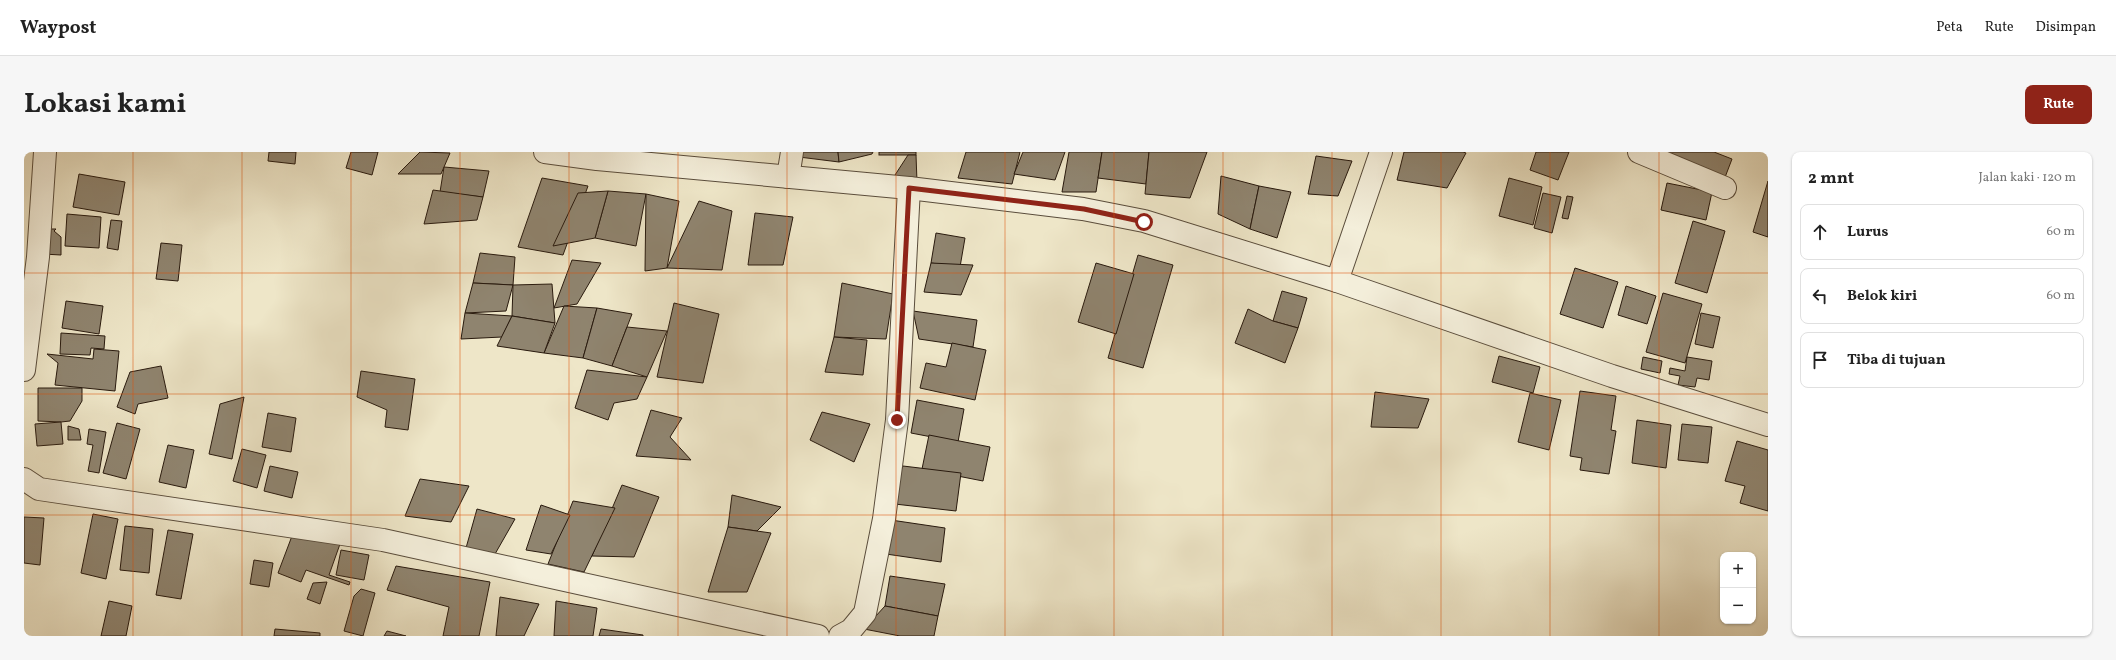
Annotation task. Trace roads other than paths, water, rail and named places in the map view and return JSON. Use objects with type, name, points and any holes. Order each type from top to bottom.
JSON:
[{"type":"street","points":[[24,370],[38,257],[45,152]]},
{"type":"street","points":[[545,152],[597,159],[909,188],[1084,209],[1144,222],[1337,281],[1612,376],[1768,425]]},
{"type":"street","points":[[788,177],[792,152]]},
{"type":"street","points":[[1337,281],[1381,152]]},
{"type":"street","points":[[1639,152],[1725,188]]},
{"type":"street","points":[[840,636],[851,630],[865,613],[884,520],[897,420],[909,188]]},
{"type":"street","points":[[24,479],[39,489],[383,540],[818,636]]}]
